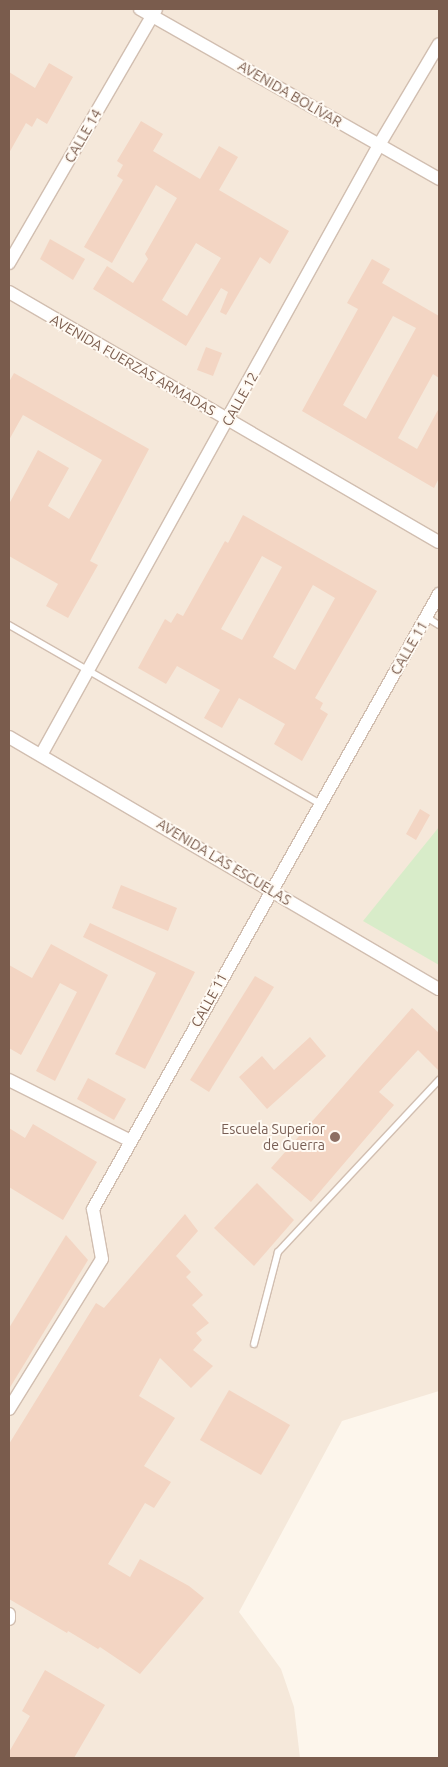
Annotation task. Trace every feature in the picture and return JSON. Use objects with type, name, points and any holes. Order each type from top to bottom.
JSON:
[{"type":"street","name":"AVENIDA BOLÍVAR","points":[[140,9],[154,12],[439,179]]},
{"type":"street","name":"CALLE 14","points":[[9,263],[154,12]]},
{"type":"street","name":"CALLE 12","points":[[41,755],[379,145],[439,44]]},
{"type":"street","name":"AVENIDA FUERZAS ARMADAS","points":[[9,292],[439,542]]},
{"type":"street","name":"CALLE 11","points":[[9,1409],[102,1259],[93,1209],[439,594]]},
{"type":"street","name":"AVENIDA LAS ESCUELAS","points":[[9,737],[439,989]]},
{"type":"street","points":[[9,1080],[131,1141]]},
{"type":"street","points":[[9,1614],[9,1619]]},
{"type":"lane","points":[[426,618],[439,625]]},
{"type":"lane","points":[[9,625],[88,673],[320,804]]},
{"type":"lane","points":[[254,1344],[278,1252],[439,1080]]},
{"type":"shaded area","points":[[9,9],[439,9],[439,1391],[342,1421],[239,1612],[281,1669],[294,1707],[300,1758],[9,1758]]},
{"type":"green space","points":[[439,827],[439,965],[363,921]]},
{"type":"building","points":[[49,63],[73,77],[47,124],[37,118],[32,127],[26,123],[9,153],[9,72],[35,88]]},
{"type":"building","points":[[141,121],[163,134],[153,151],[200,179],[219,146],[238,157],[219,190],[289,231],[270,264],[260,257],[226,315],[220,312],[228,292],[221,288],[186,346],[93,289],[107,266],[133,283],[148,259],[145,254],[177,198],[156,185],[112,263],[84,247],[123,180],[117,176],[123,165],[117,161]],"holes":[[[196,243],[221,258],[187,316],[162,300]]]},
{"type":"building","points":[[50,239],[85,259],[73,280],[40,259]]},
{"type":"building","points":[[372,259],[390,269],[382,283],[439,316],[439,378],[433,374],[398,438],[417,449],[439,408],[439,478],[434,488],[302,411],[358,309],[347,303]],"holes":[[[393,316],[416,328],[366,419],[343,405]]]},
{"type":"building","points":[[206,347],[222,353],[213,376],[197,370]]},
{"type":"building","points":[[14,373],[149,449],[90,561],[98,565],[68,618],[46,606],[58,584],[9,556],[9,504],[38,450],[69,468],[48,506],[69,519],[102,460],[23,415],[9,440],[9,382]]},
{"type":"building","points":[[243,515],[377,591],[315,698],[323,703],[320,709],[328,714],[302,761],[274,744],[285,724],[239,698],[222,728],[204,718],[220,690],[177,666],[166,684],[138,668],[165,619],[171,623],[177,613],[183,616],[225,541],[228,543]],"holes":[[[262,556],[282,567],[242,640],[221,629]],[[313,585],[335,598],[295,670],[273,657]]]},
{"type":"building","points":[[420,809],[430,815],[416,840],[406,834]]},
{"type":"building","points":[[121,885],[177,908],[168,931],[112,908]]},
{"type":"building","points":[[90,923],[195,972],[145,1069],[115,1054],[156,973],[83,937]]},
{"type":"building","points":[[51,944],[108,975],[55,1081],[36,1071],[77,992],[60,983],[21,1055],[9,1048],[9,965],[32,978]]},
{"type":"building","points":[[255,976],[274,987],[209,1092],[190,1080]]},
{"type":"building","points":[[412,1008],[439,1033],[439,1071],[418,1050],[379,1092],[394,1105],[311,1202],[271,1168]]},
{"type":"building","points":[[310,1037],[326,1056],[267,1109],[239,1077],[262,1056],[274,1070]]},
{"type":"building","points":[[88,1078],[126,1099],[114,1120],[77,1099]]},
{"type":"building","points":[[33,1124],[97,1162],[63,1220],[9,1187],[9,1128],[25,1138]]},
{"type":"building","points":[[257,1183],[294,1220],[254,1266],[214,1228]]},
{"type":"building","points":[[185,1214],[198,1231],[176,1256],[191,1272],[186,1277],[203,1295],[192,1305],[209,1323],[196,1333],[202,1340],[193,1350],[213,1366],[191,1388],[160,1358],[139,1396],[175,1418],[144,1466],[171,1482],[154,1508],[145,1503],[108,1564],[130,1577],[140,1559],[189,1586],[204,1598],[140,1674],[100,1647],[98,1649],[68,1631],[67,1633],[9,1599],[9,1444],[96,1303],[104,1308]]},
{"type":"building","points":[[66,1235],[88,1260],[9,1389],[9,1328]]},
{"type":"building","points":[[229,1390],[290,1425],[261,1475],[200,1440]]},
{"type":"building","points":[[45,1670],[105,1705],[74,1758],[9,1758],[9,1752],[30,1716],[22,1711]]},
{"type":"place","name":"Escuela Superior de Guerra","points":[[335,1137]]}]
